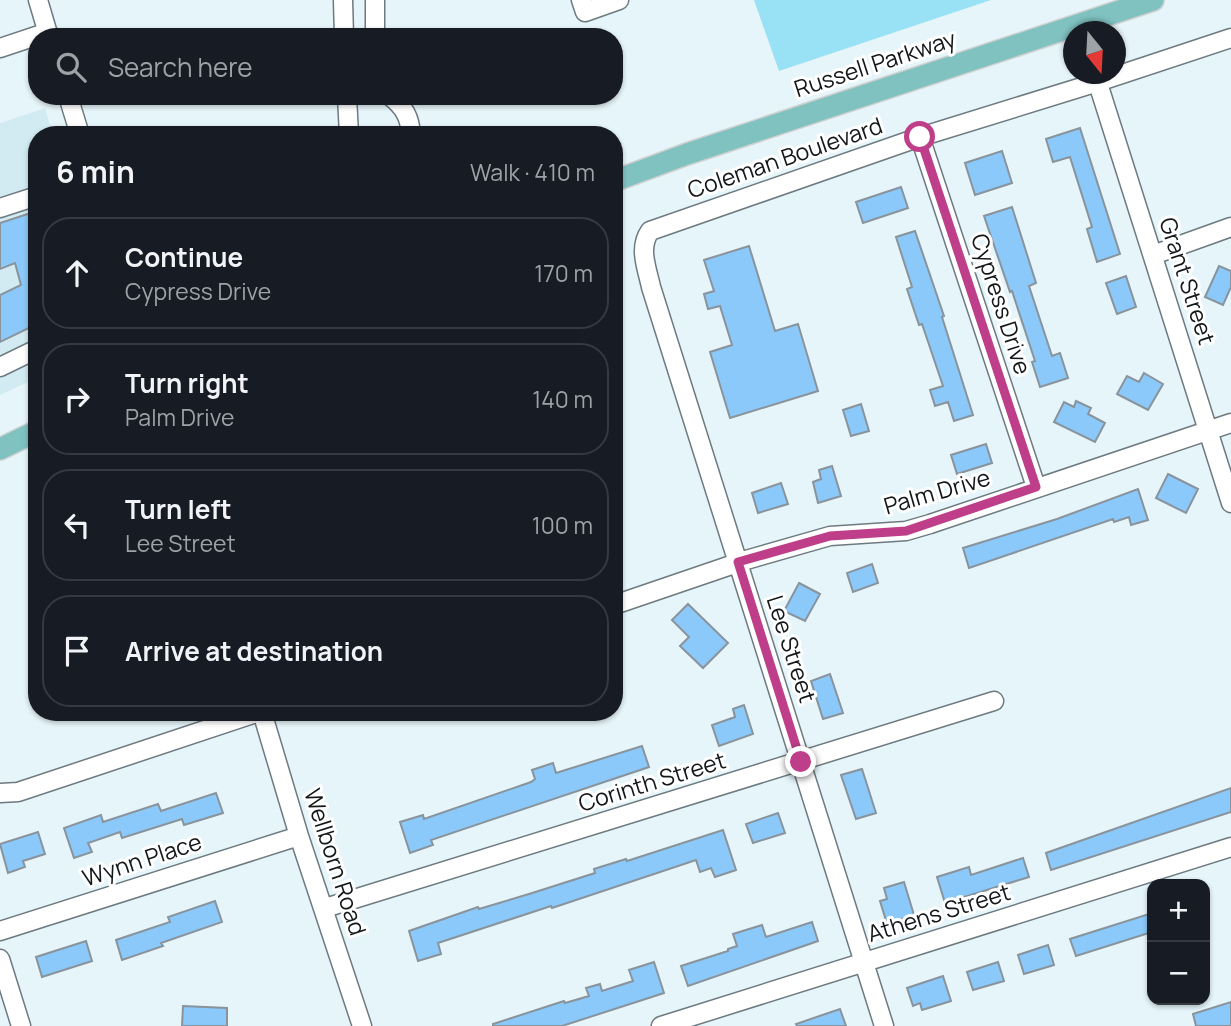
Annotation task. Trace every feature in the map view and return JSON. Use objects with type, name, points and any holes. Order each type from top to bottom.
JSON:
[{"type":"main road","name":"Russell Parkway","points":[[1098,21],[1153,0]]},
{"type":"main road","name":"Russell Parkway","points":[[623,178],[688,154],[1063,33]]},
{"type":"main road","points":[[0,449],[28,436]]},
{"type":"street","points":[[38,0],[47,28]]},
{"type":"street","points":[[343,0],[344,28]]},
{"type":"street","points":[[375,0],[375,28]]},
{"type":"street","points":[[581,0],[585,12],[619,0]]},
{"type":"street","name":"Coleman Boulevard","points":[[1126,69],[1231,38]]},
{"type":"street","points":[[0,48],[28,41]]},
{"type":"street","name":"Coleman Boulevard","points":[[651,287],[643,252],[645,239],[650,231],[1079,84]]},
{"type":"street","name":"Grant Street","points":[[1099,84],[1231,503]]},
{"type":"street","points":[[71,105],[77,126]]},
{"type":"street","points":[[347,105],[348,126]]},
{"type":"street","points":[[400,105],[405,109],[410,126]]},
{"type":"street","name":"Cypress Drive","points":[[920,137],[1036,487]]},
{"type":"street","points":[[0,208],[28,199]]},
{"type":"street","points":[[1153,254],[1231,227]]},
{"type":"street","name":"Lee Street","points":[[651,287],[884,1026]]},
{"type":"street","points":[[0,367],[28,353]]},
{"type":"street","name":"Palm Drive","points":[[623,602],[738,562],[830,536],[906,531],[1231,423]]},
{"type":"street","name":"Corinth Street","points":[[325,908],[994,701]]},
{"type":"street","points":[[0,793],[18,792],[233,721]]},
{"type":"street","name":"Wellborn Road","points":[[263,721],[362,1026]]},
{"type":"street","name":"Wynn Place","points":[[0,931],[299,836]]},
{"type":"street","name":"Athens Street","points":[[661,1026],[1231,846]]},
{"type":"street","points":[[0,959],[21,1026]]},
{"type":"shaded area","points":[[754,0],[991,0],[779,71]]},
{"type":"shaded area","points":[[45,108],[50,126],[28,126],[28,382],[0,395],[0,123]]},
{"type":"building","points":[[1080,128],[1120,254],[1097,262],[1087,229],[1092,227],[1070,157],[1053,162],[1046,139]]},
{"type":"building","points":[[1002,151],[1012,183],[975,195],[965,163]]},
{"type":"building","points":[[901,187],[908,208],[863,223],[856,202]]},
{"type":"building","points":[[1012,207],[1036,283],[1029,286],[1052,356],[1060,353],[1068,378],[1040,387],[1032,362],[1035,361],[984,216]]},
{"type":"building","points":[[28,214],[28,328],[0,342],[0,295],[21,285],[15,263],[0,269],[0,223]]},
{"type":"building","points":[[915,231],[944,316],[942,317],[973,415],[954,421],[948,402],[935,406],[930,390],[943,386],[907,289],[912,287],[896,237]]},
{"type":"building","points":[[749,246],[775,331],[798,324],[818,391],[730,418],[710,352],[732,345],[720,306],[708,309],[704,294],[714,291],[704,260]]},
{"type":"building","points":[[1219,266],[1231,271],[1231,287],[1223,305],[1205,297]]},
{"type":"building","points":[[1126,276],[1136,307],[1117,314],[1106,283]]},
{"type":"building","points":[[1144,373],[1163,384],[1148,410],[1117,394],[1127,376],[1139,382]]},
{"type":"building","points":[[1076,401],[1091,408],[1088,414],[1105,423],[1095,442],[1054,422],[1064,402],[1074,407]]},
{"type":"building","points":[[861,404],[869,431],[851,436],[843,410]]},
{"type":"building","points":[[986,444],[992,463],[957,474],[951,455]]},
{"type":"building","points":[[832,466],[841,496],[818,503],[813,482],[821,479],[819,470]]},
{"type":"building","points":[[1168,474],[1198,489],[1186,513],[1156,498]]},
{"type":"building","points":[[781,483],[788,504],[758,513],[752,493]]},
{"type":"building","points":[[1138,489],[1148,520],[1131,525],[1129,517],[1114,522],[1113,519],[969,568],[963,548],[1057,519]]},
{"type":"building","points":[[872,564],[878,583],[853,592],[847,573]]},
{"type":"building","points":[[799,583],[820,594],[805,621],[784,611]]},
{"type":"building","points":[[688,604],[728,643],[703,668],[680,646],[689,637],[672,620]]},
{"type":"building","points":[[830,674],[843,713],[823,719],[811,681]]},
{"type":"building","points":[[744,705],[753,734],[719,746],[712,725],[735,717],[733,709]]},
{"type":"building","points":[[642,746],[649,767],[431,840],[433,845],[410,853],[400,822],[423,815],[424,819],[531,782],[535,779],[532,770],[553,763],[556,773]]},
{"type":"building","points":[[862,769],[876,813],[856,819],[841,775]]},
{"type":"building","points":[[1231,788],[1231,812],[1051,870],[1046,853]]},
{"type":"building","points":[[216,793],[223,813],[184,825],[182,819],[122,838],[120,832],[88,843],[92,852],[74,858],[64,828],[101,815],[103,822],[158,804],[161,811]]},
{"type":"building","points":[[778,813],[785,833],[753,843],[746,824]]},
{"type":"building","points":[[723,830],[736,870],[715,877],[711,868],[700,872],[696,860],[438,943],[441,954],[418,961],[409,931],[478,907],[479,909],[595,873],[594,869]]},
{"type":"building","points":[[38,832],[45,854],[23,861],[25,867],[8,873],[0,844]]},
{"type":"building","points":[[1023,858],[1029,877],[945,903],[937,877],[969,867],[971,875]]},
{"type":"building","points":[[904,882],[914,915],[887,924],[880,901],[887,899],[884,888]]},
{"type":"building","points":[[215,901],[222,922],[122,960],[116,940],[170,922],[168,917]]},
{"type":"building","points":[[1147,915],[1147,934],[1076,956],[1070,939]]},
{"type":"building","points":[[812,922],[818,941],[688,986],[681,966],[737,946],[733,934],[762,925],[766,937]]},
{"type":"building","points":[[86,941],[92,961],[42,977],[36,957]]},
{"type":"building","points":[[1048,945],[1054,965],[1024,974],[1018,955]]},
{"type":"building","points":[[654,962],[664,993],[562,1026],[493,1026],[564,1001],[565,1003],[589,996],[586,988],[600,984],[602,991],[633,981],[629,970]]},
{"type":"building","points":[[998,962],[1004,981],[973,990],[967,972]]},
{"type":"building","points":[[943,976],[951,1001],[922,1010],[920,1003],[913,1006],[907,988]]},
{"type":"building","points":[[1231,1002],[1231,1026],[1196,1026],[1193,1014]]},
{"type":"building","points":[[183,1006],[227,1008],[227,1026],[182,1026]]},
{"type":"building","points":[[840,1009],[846,1026],[796,1024]]},
{"type":"route","points":[[801,762],[738,562],[839,534],[906,531],[1036,487],[920,137]]}]
